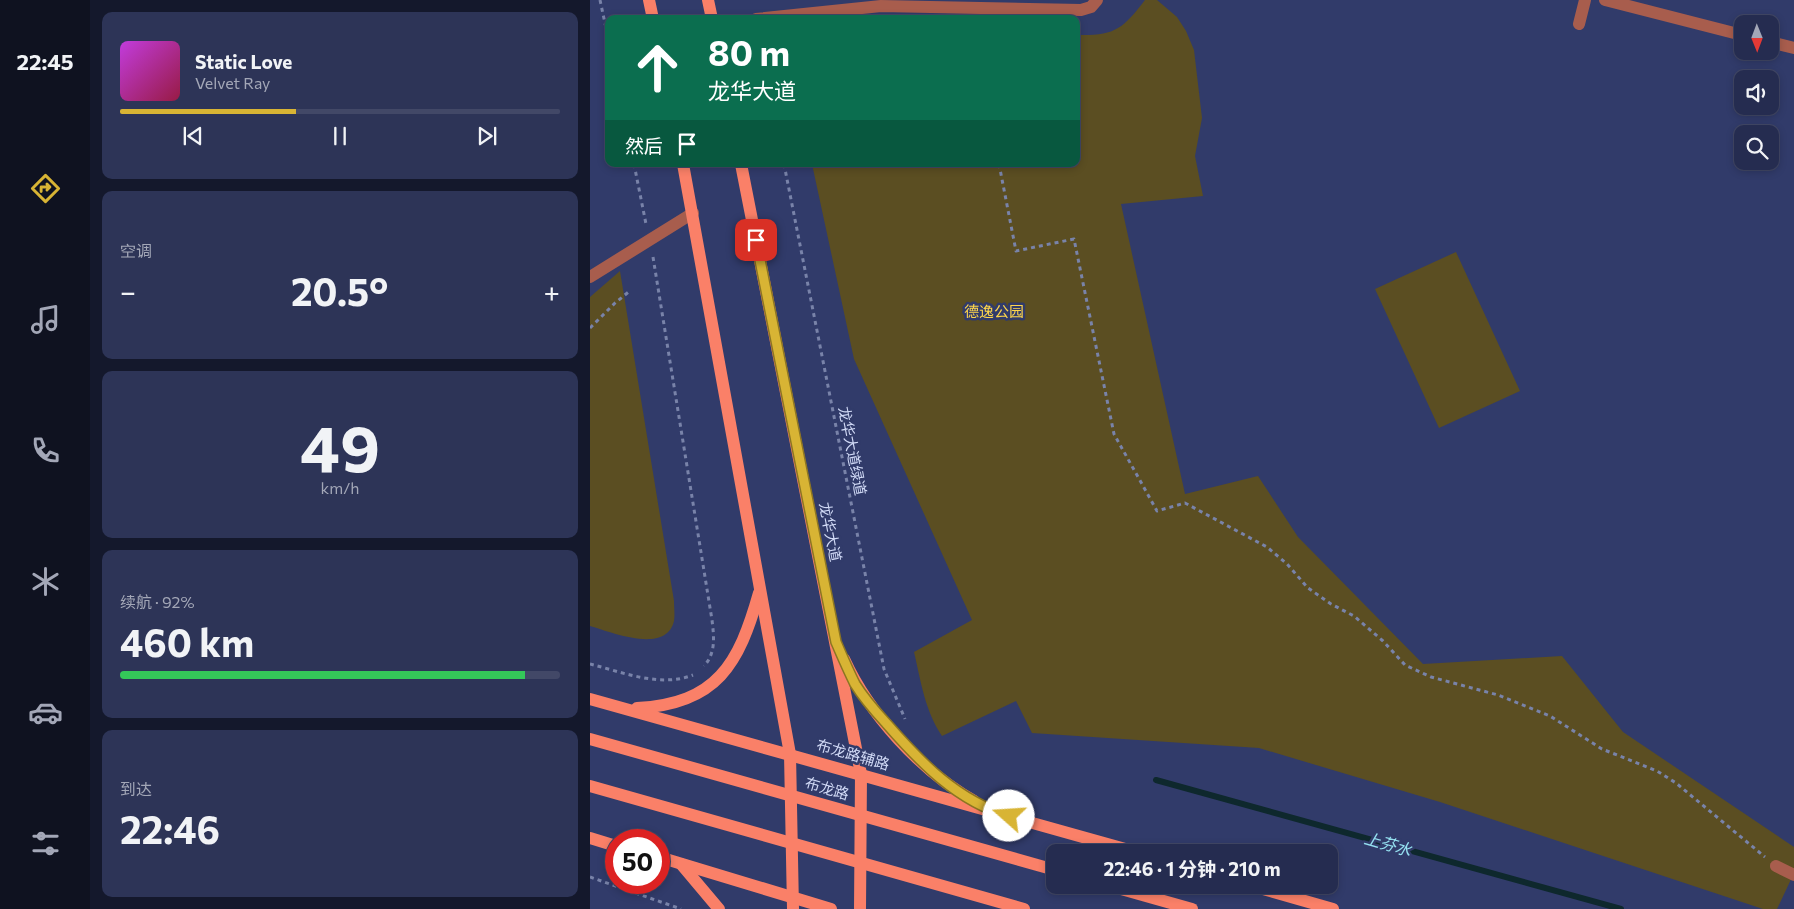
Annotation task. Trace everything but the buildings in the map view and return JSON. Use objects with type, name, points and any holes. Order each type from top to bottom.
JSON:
[{"type":"main road","points":[[649,0],[652,15]]},
{"type":"main road","points":[[708,0],[711,15]]},
{"type":"main road","points":[[684,167],[790,754],[793,904]]},
{"type":"main road","name":"龙华大道","points":[[742,167],[861,774],[860,909]]},
{"type":"main road","points":[[624,709],[665,706],[694,696],[716,680],[737,657],[748,633],[760,591]]},
{"type":"main road","points":[[836,642],[856,685],[905,745],[927,768],[956,791],[991,811]]},
{"type":"main road","name":"布龙路辅路","points":[[590,699],[1108,844]]},
{"type":"main road","name":"布龙路","points":[[590,739],[1046,867]]},
{"type":"main road","points":[[590,786],[1024,909]]},
{"type":"main road","points":[[590,838],[605,843]]},
{"type":"main road","points":[[670,860],[793,904],[832,909]]},
{"type":"main road","points":[[681,864],[719,909]]},
{"type":"main road","points":[[1139,894],[1192,909]]},
{"type":"main road","points":[[1280,894],[1333,909]]},
{"type":"street","points":[[785,15],[863,4],[1081,10],[1087,9],[1097,0]]},
{"type":"street","points":[[1579,24],[1585,0]]},
{"type":"street","points":[[1605,0],[1734,33]]},
{"type":"street","points":[[1779,44],[1794,48]]},
{"type":"street","points":[[590,277],[693,213]]},
{"type":"street","points":[[1776,866],[1794,875]]},
{"type":"path","points":[[600,0],[605,23]]},
{"type":"path","points":[[635,167],[644,212]]},
{"type":"path","name":"龙华大道绿道","points":[[785,167],[884,669],[899,709],[906,721]]},
{"type":"path","points":[[1000,167],[1016,251],[1074,239],[1114,434],[1157,511],[1185,503],[1255,539],[1287,564],[1308,588],[1331,604],[1354,616],[1405,665],[1431,677],[1498,695],[1550,716],[1602,749],[1657,771],[1676,783],[1776,866]]},
{"type":"path","points":[[654,265],[712,620],[714,641],[712,654],[701,669]]},
{"type":"path","points":[[590,328],[631,290]]},
{"type":"path","points":[[590,664],[662,680],[681,680],[695,674]]},
{"type":"path","points":[[590,877],[681,909]]},
{"type":"green space","name":"德逸公园","points":[[1145,0],[1157,0],[1177,17],[1186,31],[1194,50],[1202,118],[1195,156],[1203,196],[1121,204],[1185,494],[1258,476],[1298,537],[1423,664],[1562,656],[1623,732],[1794,847],[1794,873],[1777,909],[1763,909],[1440,802],[1259,748],[1032,733],[1016,701],[942,736],[931,717],[921,685],[914,652],[972,620],[854,359],[813,167],[1080,167],[1080,35],[1108,32],[1123,25]]},
{"type":"green space","points":[[1456,252],[1520,391],[1439,428],[1375,289]]},
{"type":"green space","points":[[620,271],[674,601],[674,621],[669,631],[660,637],[649,639],[637,639],[590,626],[590,297]]},
{"type":"waterway","name":"上芬水","points":[[1156,780],[1621,909]]},
{"type":"route","points":[[756,240],[836,642],[856,685],[881,717],[927,768],[956,791],[991,811],[1009,816]]}]
